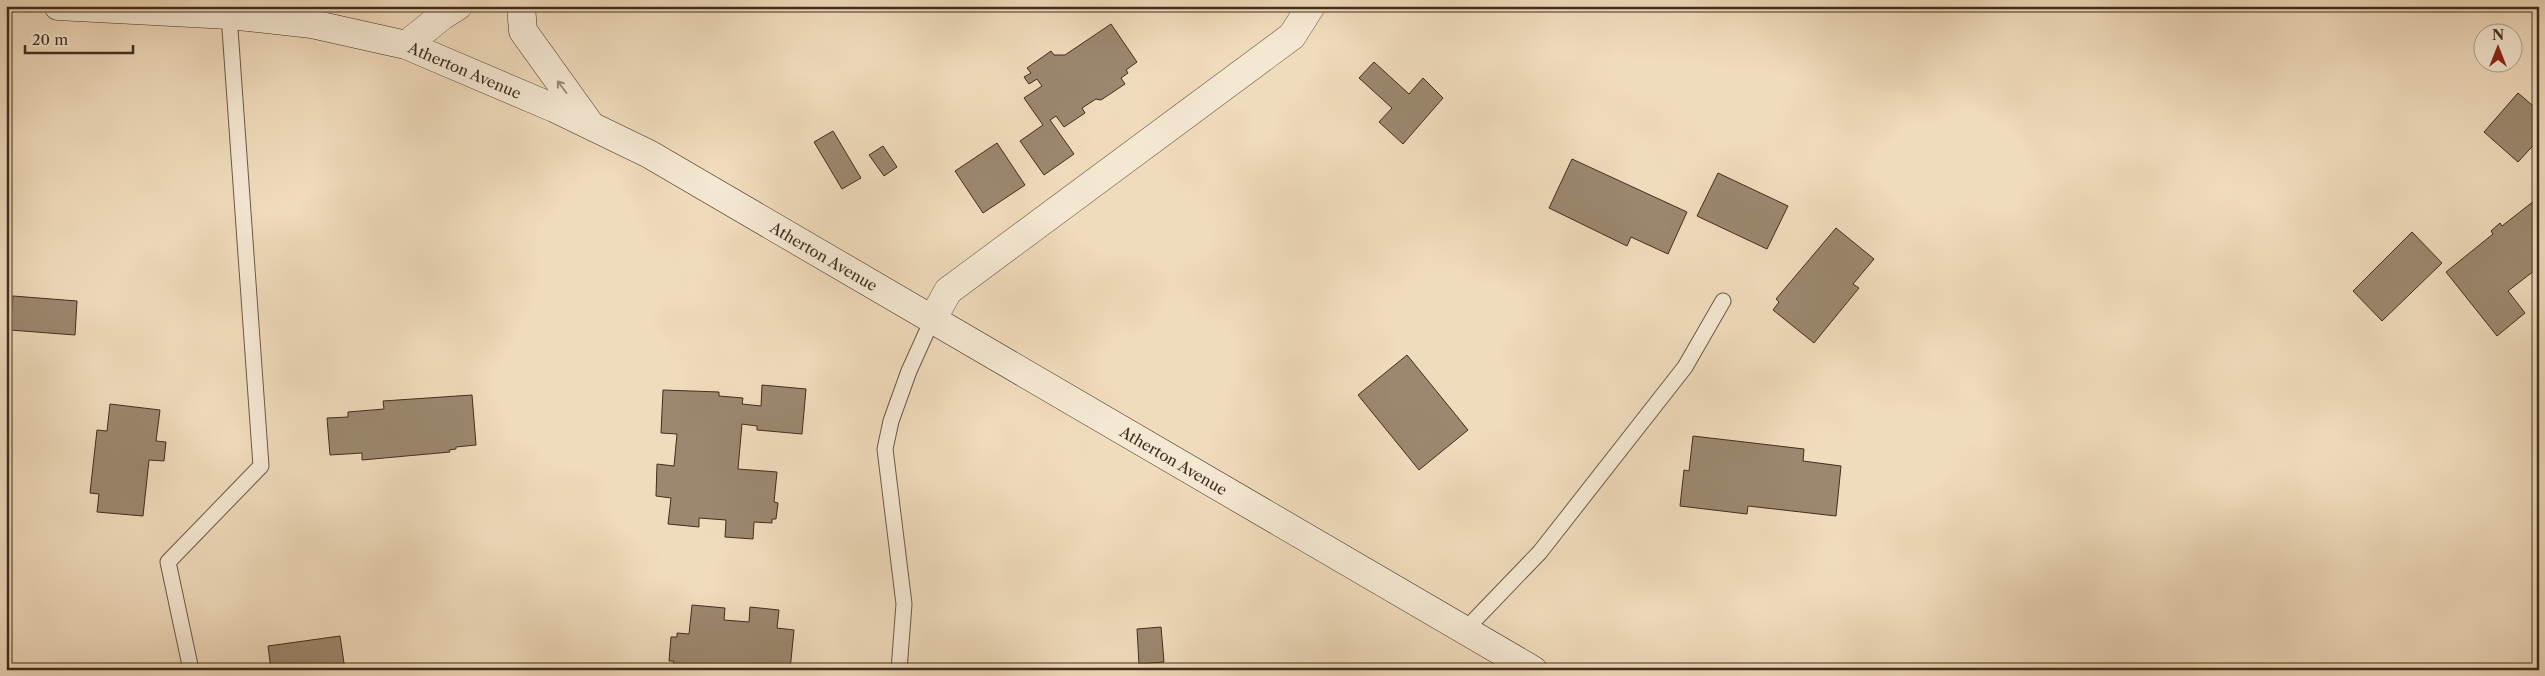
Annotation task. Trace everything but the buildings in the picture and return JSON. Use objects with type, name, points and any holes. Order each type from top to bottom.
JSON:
[{"type":"main road","name":"Atherton Avenue","points":[[58,6],[229,15],[312,24],[406,45],[554,108],[649,154],[1532,670]]},
{"type":"main road","points":[[406,45],[442,16],[458,6]]},
{"type":"main road","points":[[520,6],[523,31],[591,126]]},
{"type":"main road","points":[[932,320],[948,291],[1292,36],[1311,6]]},
{"type":"lane","points":[[191,670],[168,562],[261,466],[229,15]]},
{"type":"lane","points":[[1465,630],[1540,552],[1685,367],[1723,301]]},
{"type":"lane","points":[[900,670],[904,604],[886,449],[891,421],[906,380],[932,320]]}]
